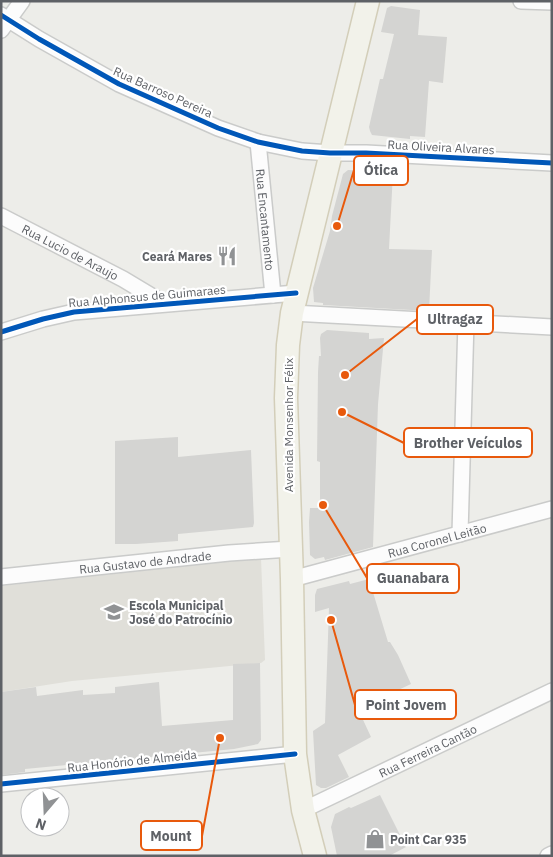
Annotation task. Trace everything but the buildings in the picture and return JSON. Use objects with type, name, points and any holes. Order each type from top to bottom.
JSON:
[{"type":"main road","name":"Avenida Monsenhor Félix","points":[[315,856],[303,810],[295,754],[286,398],[288,345],[294,303],[368,1]]},
{"type":"street","points":[[4,22],[22,1]]},
{"type":"street","points":[[521,1],[552,2]]},
{"type":"street","name":"Rua Barroso Pereira","points":[[4,22],[119,84],[218,128],[258,142],[302,151],[330,154]]},
{"type":"street","name":"Rua Encantamento","points":[[258,142],[272,295]]},
{"type":"street","name":"Rua Oliveira Alvares","points":[[330,154],[366,153],[552,163]]},
{"type":"street","name":"Rua Lucio de Araujo","points":[[1,216],[123,280],[162,303]]},
{"type":"street","name":"Rua Alphonsus de Guimaraes","points":[[1,332],[57,315],[74,312],[272,295],[294,303],[466,321],[552,327]]},
{"type":"street","points":[[460,534],[466,321]]},
{"type":"street","name":"Rua Coronel Leitão","points":[[292,579],[552,509]]},
{"type":"street","name":"Rua Gustavo de Andrade","points":[[1,577],[229,553],[290,549]]},
{"type":"street","name":"Rua Ferreira Cantão","points":[[303,810],[552,692]]},
{"type":"street","name":"Rua Honório de Almeida","points":[[1,784],[295,754]]},
{"type":"street","points":[[548,856],[552,854]]},
{"type":"shaded area","points":[[261,558],[265,660],[261,663],[72,681],[1,692],[1,586]]},
{"type":"cycle path","points":[[1,15],[39,39],[119,84],[218,128],[258,142],[302,151],[552,163]]},
{"type":"cycle path","points":[[1,332],[74,312],[296,293]]},
{"type":"cycle path","points":[[1,784],[295,754]]},
{"type":"place","name":"Ótica","points":[[337,226]]},
{"type":"place","name":"Ceará Mares","points":[[227,256]]},
{"type":"place","name":"Ultragaz","points":[[345,375]]},
{"type":"place","name":"Brother Veículos","points":[[342,412]]},
{"type":"place","name":"Guanabara","points":[[323,505]]},
{"type":"place","name":"Escola Municipal José do Patrocínio","points":[[114,612]]},
{"type":"place","name":"Point Jovem","points":[[331,620]]},
{"type":"place","name":"Mount","points":[[220,738]]},
{"type":"place","name":"Point Car 935","points":[[375,839]]}]
